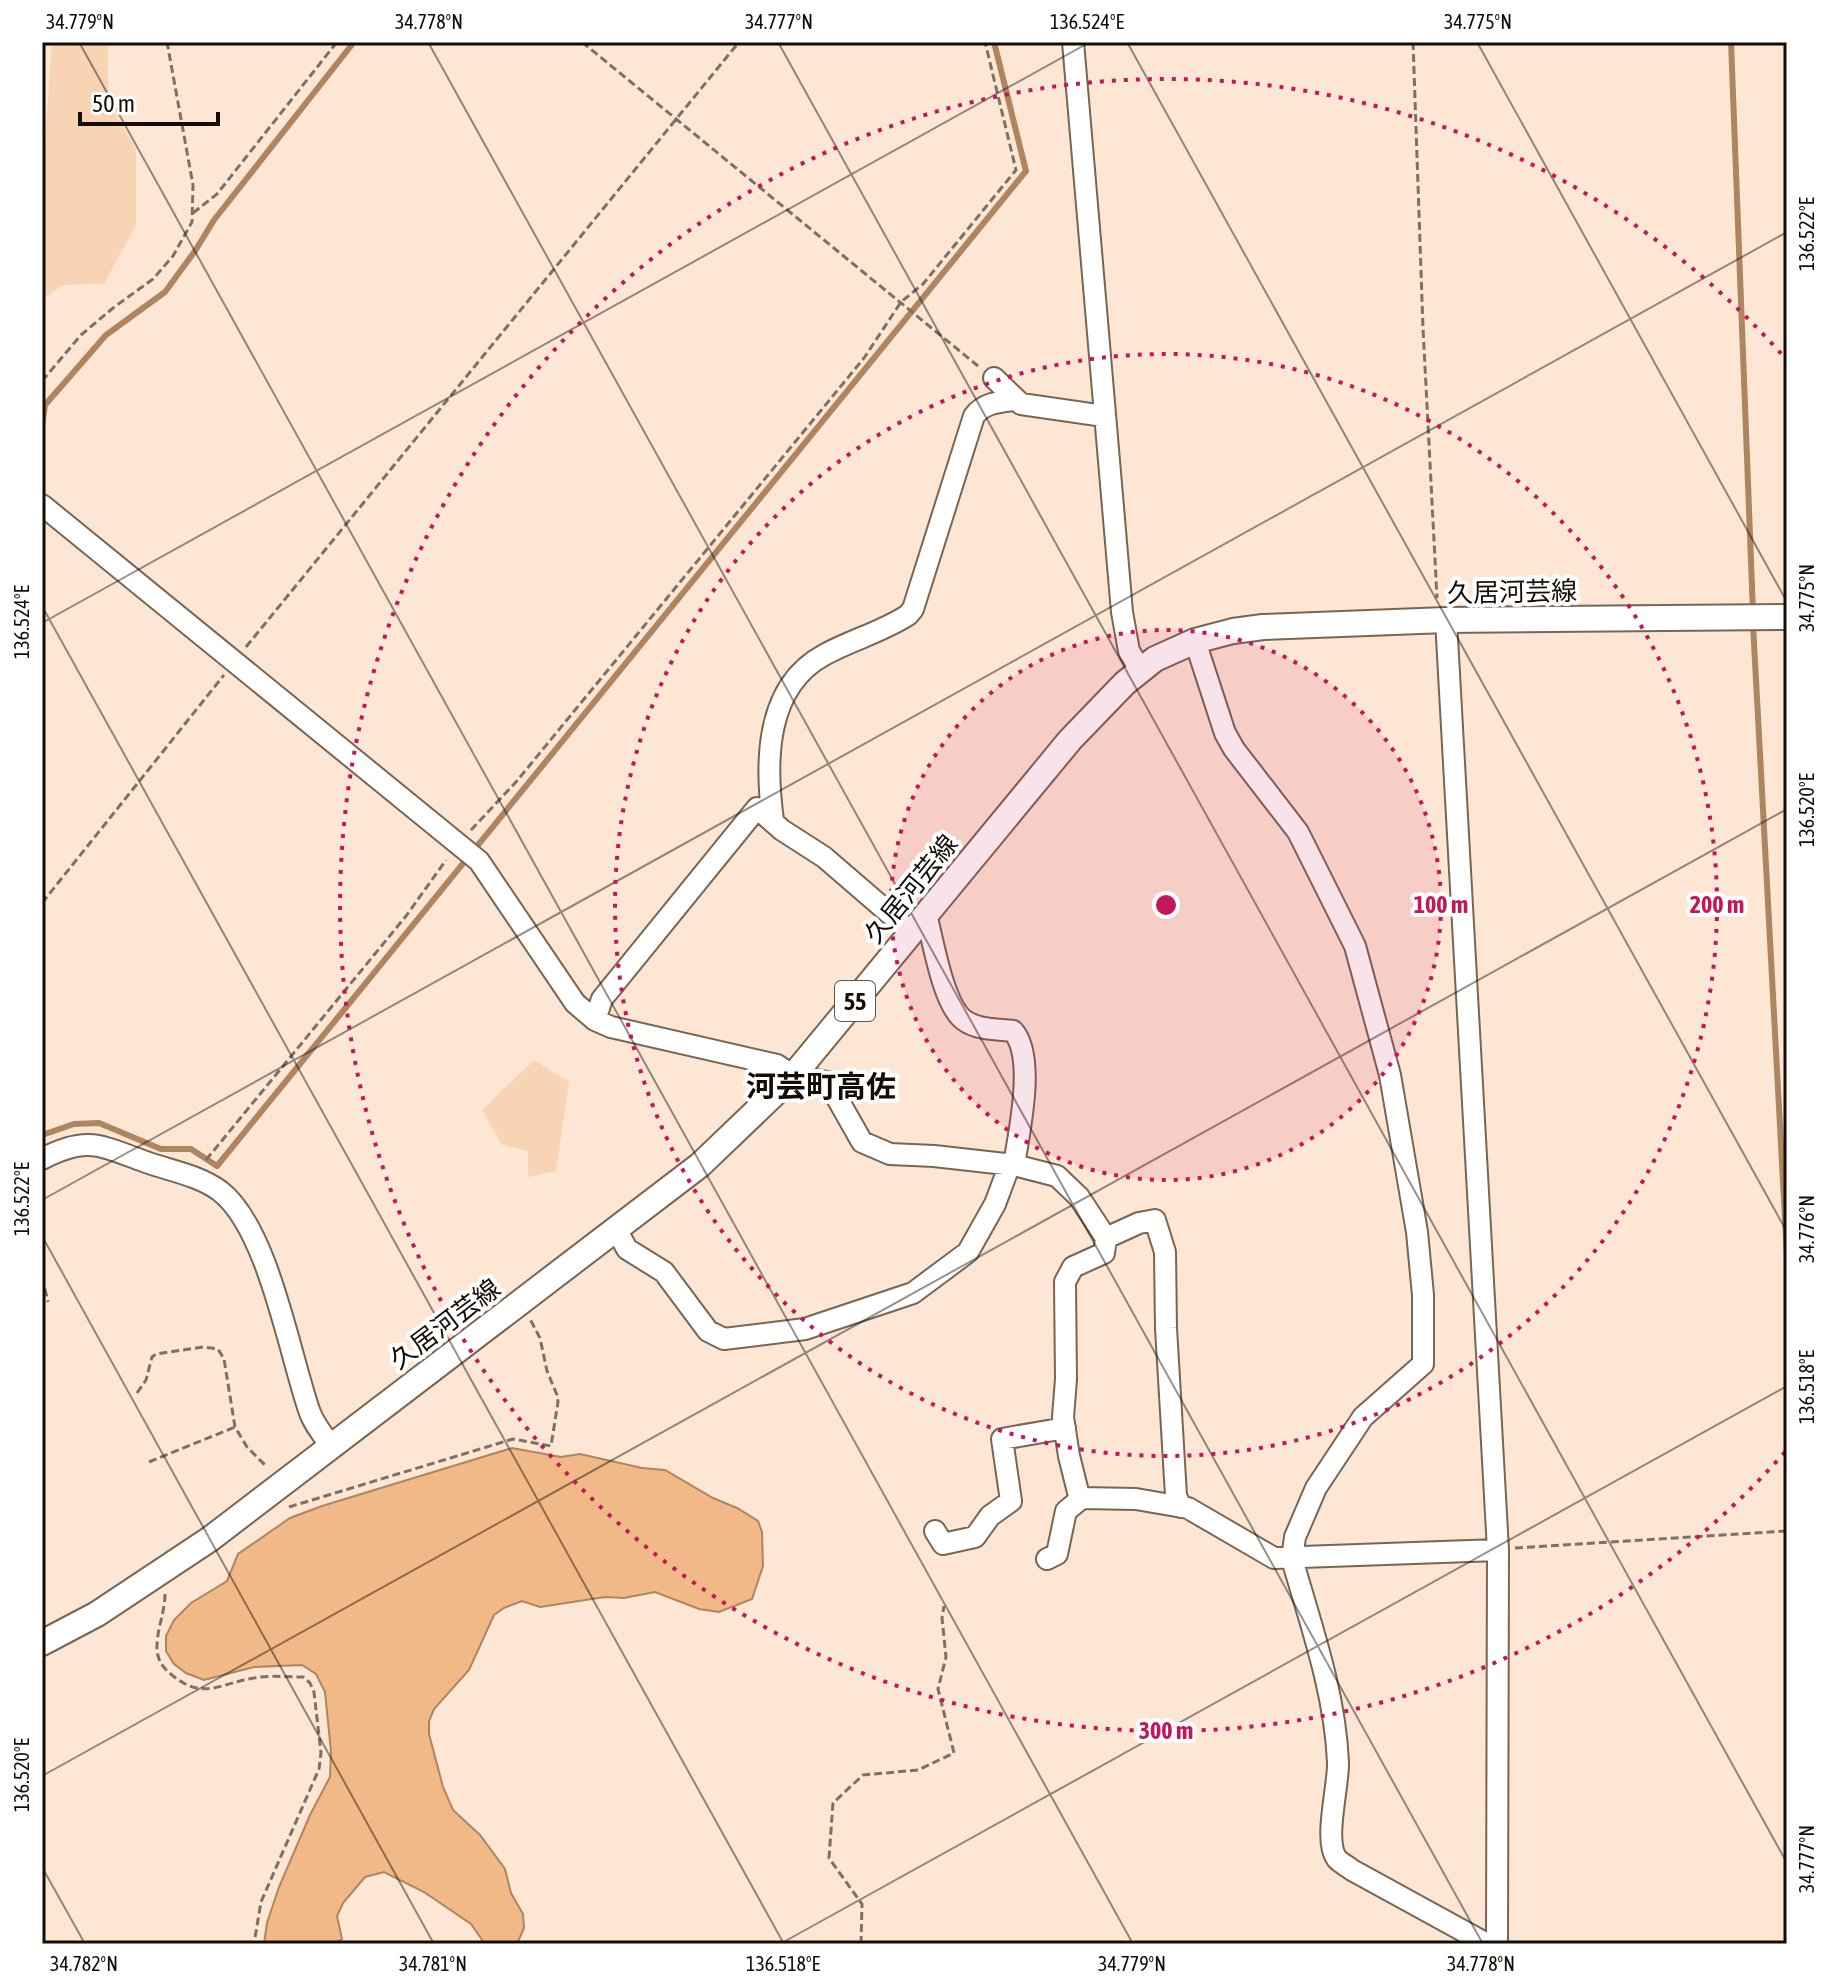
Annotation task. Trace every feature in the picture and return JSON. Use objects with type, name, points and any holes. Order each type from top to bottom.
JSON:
[{"type":"main road","name":"久居河芸線","points":[[42,1643],[97,1614],[210,1539],[286,1495],[331,1446],[700,1165],[793,1076],[1070,740],[1125,683],[1155,659],[1195,641],[1263,627],[1442,620],[1778,617]]},
{"type":"street","points":[[1073,42],[1122,612],[1129,651],[1141,671]]},
{"type":"street","points":[[994,378],[1021,404],[1104,416]]},
{"type":"street","points":[[773,820],[768,786],[769,755],[778,705],[788,687],[824,655],[896,623],[913,609],[974,416],[993,403],[1014,400]]},
{"type":"street","points":[[42,505],[466,850],[575,1003],[595,1020],[611,1027],[777,1065],[793,1076],[828,1082],[862,1142],[890,1154],[1012,1164],[1063,1179],[1106,1238],[1104,1253],[1073,1267],[1065,1282],[1065,1428],[1078,1492],[1082,1498]]},
{"type":"street","points":[[1442,620],[1498,1550],[1497,1944]]},
{"type":"street","points":[[1195,641],[1225,733],[1298,832],[1355,946],[1390,1075],[1417,1232],[1423,1295],[1423,1364],[1363,1417],[1316,1488],[1295,1537],[1292,1559],[1323,1672],[1335,1733],[1338,1765],[1332,1837],[1334,1852],[1338,1860],[1352,1870],[1487,1944]]},
{"type":"street","points":[[595,1020],[602,999],[757,808],[782,830],[919,923],[958,1014],[966,1021],[992,1030],[1013,1031],[1022,1046],[1025,1096],[1012,1164],[995,1204],[968,1252],[913,1293],[805,1329],[724,1339],[708,1331],[669,1277],[627,1249],[616,1229]]},
{"type":"street","points":[[42,1159],[69,1146],[96,1145],[195,1177],[218,1190],[235,1205],[260,1254],[283,1320],[309,1412],[331,1446]]},
{"type":"street","points":[[1106,1238],[1139,1223],[1155,1220],[1165,1252],[1175,1481],[1181,1507]]},
{"type":"street","points":[[935,1531],[943,1544],[975,1537],[990,1516],[1011,1501],[1002,1439],[1065,1428]]},
{"type":"street","points":[[1047,1559],[1057,1554],[1066,1511],[1082,1498],[1136,1499],[1181,1507],[1212,1521],[1274,1558],[1498,1550]]},
{"type":"path","points":[[42,381],[81,335],[153,279],[173,256],[192,222],[193,185],[167,42]]},
{"type":"path","points":[[193,213],[217,194],[337,42]]},
{"type":"path","points":[[582,42],[994,378]]},
{"type":"path","points":[[42,903],[739,42]]},
{"type":"path","points":[[212,1153],[440,871],[466,850],[516,782],[864,358],[901,302],[923,284],[1016,170],[985,42]]},
{"type":"path","points":[[1413,42],[1423,328],[1442,620]]},
{"type":"path","points":[[42,1277],[48,1302]]},
{"type":"path","points":[[137,1393],[156,1354],[218,1349],[224,1359],[235,1427],[286,1495],[513,1439],[551,1446],[557,1395],[547,1371],[540,1338],[519,1303]]},
{"type":"path","points":[[149,1462],[235,1427]]},
{"type":"path","points":[[1498,1550],[1787,1531]]},
{"type":"path","points":[[157,1574],[164,1585],[165,1598],[157,1635],[157,1652],[160,1663],[177,1680],[196,1689],[210,1689],[258,1677],[303,1677],[314,1692],[321,1753],[319,1769],[261,1902],[254,1944]]},
{"type":"path","points":[[861,1944],[862,1904],[829,1858],[833,1803],[863,1775],[918,1770],[954,1753],[938,1689],[946,1657],[942,1618],[944,1606]]},
{"type":"shaded area","points":[[52,42],[108,42],[108,102],[136,149],[136,225],[104,284],[63,285],[42,300],[42,181]]},
{"type":"shaded area","points":[[534,1060],[569,1082],[556,1171],[528,1177],[528,1151],[502,1145],[482,1110]]},
{"type":"shaded area","points":[[512,1448],[561,1457],[580,1454],[665,1470],[758,1521],[762,1532],[763,1566],[752,1599],[719,1612],[699,1609],[655,1592],[540,1607],[522,1601],[494,1615],[469,1670],[434,1709],[429,1721],[429,1734],[443,1787],[453,1810],[480,1835],[505,1869],[511,1893],[523,1914],[524,1928],[517,1944],[485,1944],[471,1924],[424,1892],[384,1872],[365,1877],[343,1903],[337,1916],[342,1939],[334,1944],[264,1944],[267,1923],[279,1887],[330,1777],[331,1752],[325,1692],[316,1674],[302,1665],[254,1667],[204,1680],[186,1673],[174,1664],[166,1651],[166,1636],[174,1620],[191,1603],[227,1581],[238,1554],[290,1518]]},
{"type":"waterway","points":[[42,425],[45,405],[106,335],[165,292],[214,220],[354,42]]},
{"type":"waterway","points":[[42,1135],[74,1124],[99,1123],[161,1149],[191,1149],[217,1166],[1026,171],[994,42]]},
{"type":"waterway","points":[[1731,42],[1753,613]]},
{"type":"waterway","points":[[1753,624],[1787,1256]]},
{"type":"district","name":"河芸町高佐","points":[[821,1086]]}]
